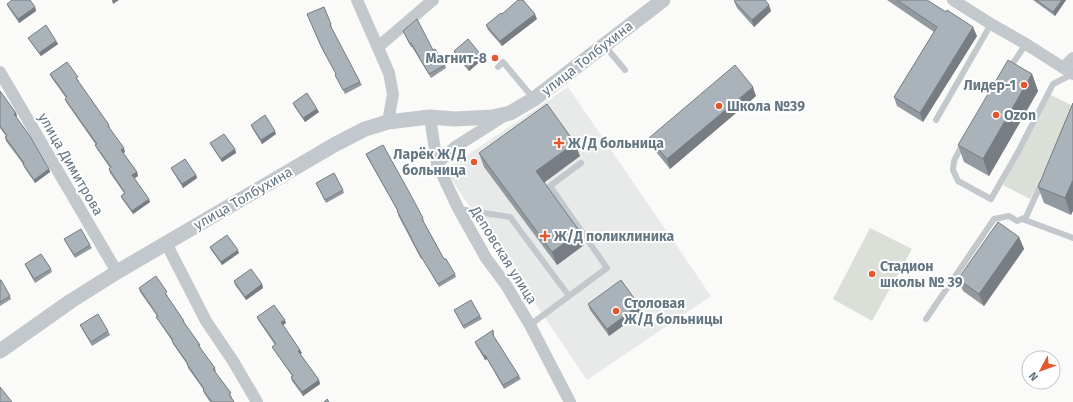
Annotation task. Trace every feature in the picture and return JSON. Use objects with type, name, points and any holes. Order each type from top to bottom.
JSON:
[{"type":"street","points":[[356,0],[389,73],[393,94],[388,122]]},
{"type":"street","points":[[378,46],[433,0]]},
{"type":"street","name":"улица Толбухина","points":[[437,164],[455,147],[534,99],[663,0]]},
{"type":"street","points":[[953,0],[1070,72],[1073,58]]},
{"type":"street","name":"улица Димитрова","points":[[0,72],[117,272]]},
{"type":"street","name":"улица Толбухина","points":[[0,351],[71,301],[117,272],[334,145],[365,129],[388,122],[430,117],[456,119],[493,117],[510,113]]},
{"type":"street","name":"Деповская улица","points":[[430,117],[437,164],[458,208],[486,258],[506,285],[530,325],[570,402]]},
{"type":"street","points":[[166,243],[206,321],[233,360],[257,402]]},
{"type":"lane","points":[[936,120],[991,24]]},
{"type":"lane","points":[[1004,77],[1026,44]]},
{"type":"lane","points":[[604,46],[626,70]]},
{"type":"lane","points":[[498,67],[503,62],[534,99]]},
{"type":"lane","points":[[966,136],[954,161],[953,170],[958,181],[991,199],[1018,152],[1053,84],[1070,72]]},
{"type":"lane","points":[[530,325],[607,268],[550,186],[580,163]]},
{"type":"lane","points":[[926,319],[994,219],[1009,216],[1017,221],[1026,217],[1046,174]]},
{"type":"lane","points":[[458,208],[510,217],[569,296]]},
{"type":"lane","points":[[1022,219],[1073,238]]},
{"type":"shaded area","points":[[568,87],[711,296],[587,380],[445,170]]},
{"type":"shaded area","points":[[1049,94],[1073,106],[1073,114],[1030,199],[1003,185]]},
{"type":"shaded area","name":"Стадион школы № 39","points":[[870,228],[912,249],[872,321],[833,299]]},
{"type":"building","points":[[12,0],[30,0],[35,7],[18,19],[7,4]]},
{"type":"building","points":[[518,0],[523,0],[535,14],[500,41],[486,25]]},
{"type":"building","points":[[765,0],[769,5],[752,20],[734,1]]},
{"type":"building","points":[[897,0],[927,0],[946,12],[947,10],[973,27],[920,113],[894,97],[937,27]]},
{"type":"building","points":[[1036,0],[1062,0],[1053,12]]},
{"type":"building","points":[[324,7],[331,24],[330,25],[360,82],[343,90],[307,14]]},
{"type":"building","points":[[417,19],[433,50],[435,49],[445,65],[429,74],[403,31]]},
{"type":"building","points":[[46,25],[56,41],[39,53],[28,38]]},
{"type":"building","points":[[468,39],[482,56],[468,68],[454,51]]},
{"type":"building","points":[[1008,60],[1032,74],[983,159],[958,145]]},
{"type":"building","points":[[67,62],[78,77],[76,78],[124,148],[121,150],[137,172],[132,175],[149,199],[132,211],[121,196],[125,193],[109,169],[111,167],[95,145],[97,144],[65,99],[67,97],[50,74]]},
{"type":"building","points":[[735,65],[753,87],[667,159],[649,138]]},
{"type":"building","points":[[0,91],[16,113],[14,114],[30,136],[49,169],[34,180],[23,164],[24,163],[5,137],[7,136],[0,126]]},
{"type":"building","points":[[307,93],[317,109],[303,118],[293,103]]},
{"type":"building","points":[[1073,103],[1073,180],[1065,198],[1038,187]]},
{"type":"building","points":[[547,104],[575,143],[536,171],[580,232],[552,252],[479,153]]},
{"type":"building","points":[[265,115],[275,131],[261,140],[251,125]]},
{"type":"building","points":[[224,134],[235,149],[221,159],[210,143]]},
{"type":"building","points":[[383,145],[444,259],[446,259],[455,274],[438,284],[420,255],[398,211],[366,154]]},
{"type":"building","points":[[185,159],[196,175],[182,184],[171,168]]},
{"type":"building","points":[[334,173],[343,190],[325,200],[316,183]]},
{"type":"building","points":[[998,222],[1019,237],[979,294],[958,279]]},
{"type":"building","points":[[81,229],[90,245],[74,255],[64,239]]},
{"type":"building","points":[[227,235],[238,250],[221,262],[210,247]]},
{"type":"building","points":[[41,254],[51,269],[34,279],[25,264]]},
{"type":"building","points":[[251,269],[262,284],[245,297],[234,281]]},
{"type":"building","points":[[156,276],[167,292],[165,293],[200,345],[198,345],[215,368],[213,369],[231,393],[229,394],[234,402],[212,402],[172,341],[173,340],[156,317],[158,316],[139,288]]},
{"type":"building","points":[[0,280],[10,296],[0,302]]},
{"type":"building","name":"Столовая Ж/Д больницы","points":[[621,280],[639,305],[607,329],[588,304]]},
{"type":"building","points":[[471,300],[480,316],[463,326],[454,310]]},
{"type":"building","points":[[274,305],[285,320],[281,322],[300,350],[298,351],[319,380],[302,392],[291,377],[293,376],[272,347],[276,344],[257,317]]},
{"type":"building","points":[[98,314],[108,331],[91,342],[80,325]]},
{"type":"building","points":[[493,330],[493,335],[519,376],[503,385],[485,355],[484,356],[475,342]]},
{"type":"building","points":[[0,387],[12,402],[0,402]]},
{"type":"place","name":"Магнит-8","points":[[495,58]]},
{"type":"place","name":"Лидер-1","points":[[1024,85]]},
{"type":"place","name":"Школа №39","points":[[719,106]]},
{"type":"place","name":"Ozon","points":[[996,115]]},
{"type":"place","name":"Ж/Д больница","points":[[559,143]]},
{"type":"place","name":"Ларёк Ж/Д больница","points":[[474,162]]},
{"type":"place","name":"Ж/Д поликлиника","points":[[545,236]]},
{"type":"place","name":"Стадион школы № 39","points":[[872,274]]},
{"type":"place","name":"Столовая Ж/Д больницы","points":[[616,311]]}]
